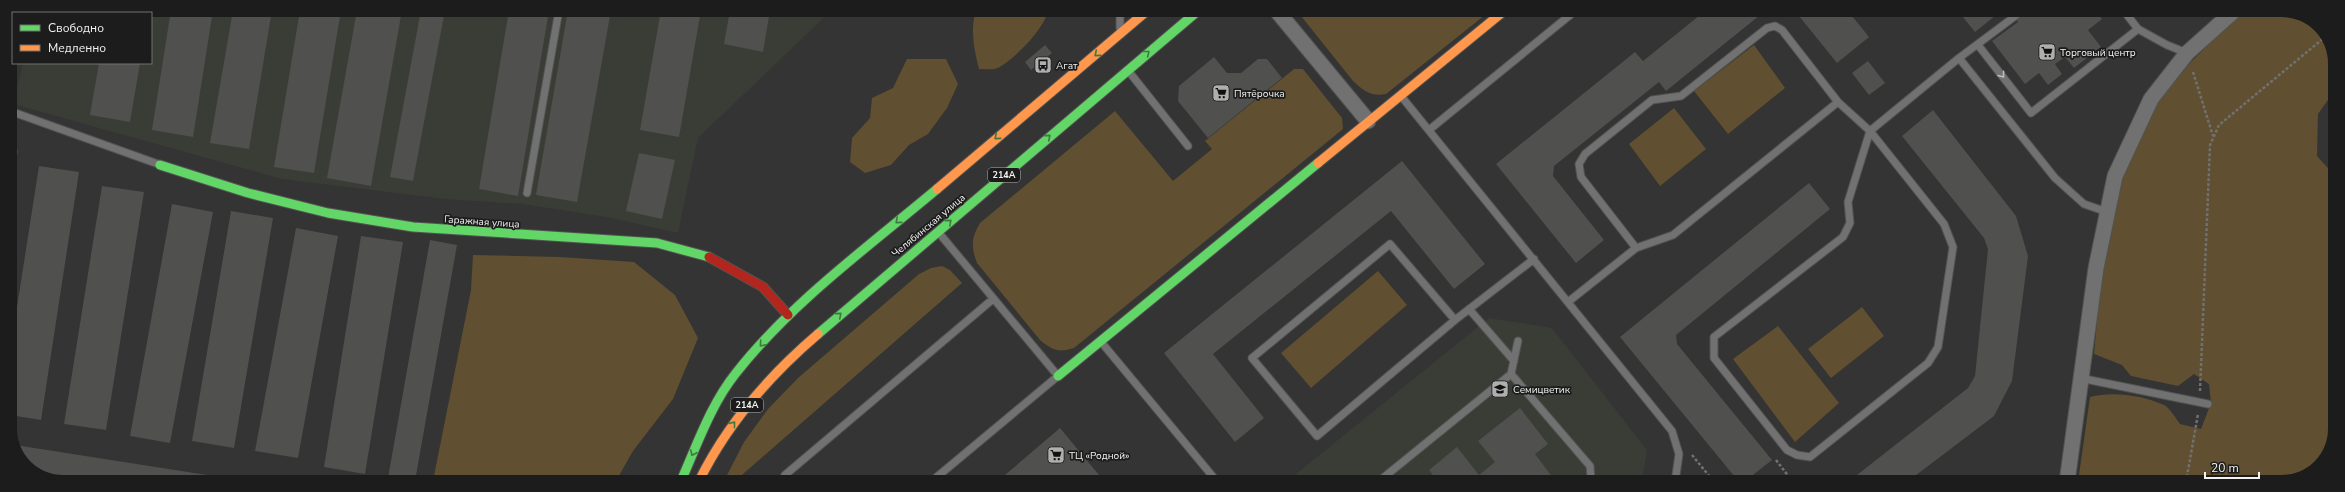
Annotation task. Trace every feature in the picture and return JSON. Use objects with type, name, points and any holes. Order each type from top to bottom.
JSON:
[{"type":"main road","points":[[683,475],[709,418],[735,374],[788,315],[1140,17]]},
{"type":"main road","name":"Челябинская улица","points":[[702,475],[726,432],[758,392],[808,338],[937,232],[1191,17]]},
{"type":"main road","points":[[1058,376],[1497,17]]},
{"type":"main road","name":"Гаражная улица","points":[[160,165],[248,193],[328,213],[413,227],[490,234],[581,236],[657,243],[713,258],[763,287],[797,325]]},
{"type":"street","points":[[1283,17],[1368,121]]},
{"type":"street","points":[[2068,475],[2096,268],[2115,176],[2136,127],[2151,99],[2187,53],[2227,17]]},
{"type":"lane","points":[[527,193],[558,17]]},
{"type":"lane","points":[[1120,17],[1120,34]]},
{"type":"lane","points":[[1429,130],[1568,17]]},
{"type":"lane","points":[[1636,248],[1586,186],[1581,177],[1579,164],[1585,154],[1652,100],[1681,96],[1767,28],[1775,26],[1782,30],[1838,102],[1870,131],[1944,224],[1953,247],[1938,347],[1928,363],[1828,445],[1810,457],[1797,455],[1787,450],[1714,358],[1714,337],[1843,237],[1850,223],[1848,202],[1870,131],[1959,58],[2014,17]]},
{"type":"lane","points":[[2129,17],[2138,29],[2167,45],[2187,53]]},
{"type":"lane","points":[[1978,45],[2031,113],[2138,29]]},
{"type":"lane","points":[[1959,58],[2055,178],[2084,204],[2107,212]]},
{"type":"lane","points":[[1127,70],[1188,146]]},
{"type":"lane","points":[[1400,95],[1672,431],[1679,454],[1676,475]]},
{"type":"lane","points":[[1568,302],[1636,248],[1673,235],[1838,102]]},
{"type":"lane","points":[[17,114],[160,165]]},
{"type":"lane","points":[[937,232],[1058,376],[939,475]]},
{"type":"lane","points":[[1455,320],[1390,244],[1252,358],[1317,436],[1455,320],[1534,259]]},
{"type":"lane","points":[[786,475],[993,299]]},
{"type":"lane","points":[[1469,309],[1514,361]]},
{"type":"lane","points":[[1101,341],[1212,475]]},
{"type":"lane","points":[[1387,475],[1511,374],[1518,341]]},
{"type":"lane","points":[[1511,374],[1590,466],[1590,475]]},
{"type":"lane","points":[[2080,378],[2208,404]]},
{"type":"path","points":[[2188,475],[2194,446],[2200,402],[2210,145],[2219,125],[2322,40]]},
{"type":"path","points":[[2187,53],[2213,136]]},
{"type":"path","points":[[1776,460],[1788,475]]},
{"type":"shaded area","points":[[152,17],[825,17],[698,138],[678,233],[607,217],[522,204],[445,199],[282,179],[17,105],[17,88],[23,64],[152,64]]},
{"type":"shaded area","points":[[974,17],[1046,17],[1036,34],[1020,51],[1005,64],[994,69],[979,69],[973,40]]},
{"type":"shaded area","points":[[1302,17],[1482,17],[1386,94],[1372,94],[1361,88],[1353,81]]},
{"type":"shaded area","points":[[2236,17],[2282,17],[2297,19],[2310,26],[2325,45],[2328,60],[2328,100],[2318,114],[2317,156],[2328,168],[2328,429],[2325,447],[2320,455],[2310,466],[2297,473],[2282,475],[2079,475],[2090,397],[2107,394],[2137,396],[2166,406],[2180,424],[2201,429],[2211,403],[2209,384],[2194,374],[2178,386],[2131,376],[2122,365],[2094,354],[2102,265],[2125,165],[2165,88]]},
{"type":"shaded area","points":[[1754,45],[1785,88],[1728,134],[1694,91]]},
{"type":"shaded area","points":[[907,59],[946,59],[958,84],[947,108],[928,134],[909,145],[891,165],[865,173],[850,162],[852,138],[870,118],[872,98],[893,88]]},
{"type":"shaded area","points":[[1294,69],[1303,69],[1342,118],[1343,129],[1074,348],[1056,350],[1040,340],[977,263],[973,243],[975,233],[980,223],[1115,111],[1173,181],[1212,149],[1205,141]]},
{"type":"shaded area","points":[[1674,108],[1706,149],[1660,186],[1629,144]]},
{"type":"shaded area","points":[[473,255],[560,257],[634,262],[675,295],[698,338],[673,399],[633,451],[619,475],[434,475],[471,290]]},
{"type":"shaded area","points":[[942,266],[950,270],[962,283],[742,475],[727,475],[744,442],[768,409],[798,378],[919,274],[931,268]]},
{"type":"shaded area","points":[[1378,271],[1407,305],[1311,388],[1281,353]]},
{"type":"shaded area","points":[[1862,307],[1884,336],[1831,378],[1808,349]]},
{"type":"shaded area","name":"Семицветик","points":[[1489,318],[1552,328],[1647,450],[1643,475],[1295,475]]},
{"type":"shaded area","points":[[1778,326],[1839,403],[1795,442],[1733,359]]},
{"type":"building","points":[[170,17],[212,17],[193,137],[152,130]]},
{"type":"building","points":[[232,17],[271,17],[249,149],[210,143]]},
{"type":"building","points":[[299,17],[340,17],[314,173],[274,167]]},
{"type":"building","points":[[356,17],[401,17],[371,186],[327,178]]},
{"type":"building","points":[[420,17],[444,17],[413,181],[390,177]]},
{"type":"building","points":[[508,17],[548,17],[518,196],[479,189]]},
{"type":"building","points":[[567,17],[610,17],[577,202],[536,195]]},
{"type":"building","points":[[660,17],[700,17],[679,137],[640,130]]},
{"type":"building","points":[[729,17],[769,17],[763,52],[724,44]]},
{"type":"building","points":[[1698,17],[1758,17],[1666,91],[1659,82],[1554,166],[1553,176],[1604,240],[1576,263],[1496,164],[1635,52],[1643,61]]},
{"type":"building","points":[[1800,17],[1853,17],[1869,37],[1837,63]]},
{"type":"building","points":[[1963,17],[1994,17],[1975,32]]},
{"type":"building","name":"Торговый центр","points":[[2019,17],[2100,17],[2102,19],[2088,30],[2101,47],[2074,68],[2065,57],[2055,64],[2062,74],[2048,85],[2039,73],[2025,84],[1992,41],[2018,22],[2016,19]]},
{"type":"building","points":[[1045,45],[1052,53],[1031,70],[1025,62]]},
{"type":"building","name":"Пятёрочка","points":[[1214,57],[1227,73],[1241,73],[1258,59],[1267,59],[1282,78],[1208,138],[1178,101],[1179,86]]},
{"type":"building","points":[[1868,61],[1885,83],[1869,95],[1852,73]]},
{"type":"building","points":[[99,64],[140,64],[130,122],[90,115]]},
{"type":"building","points":[[1933,110],[2016,216],[2028,256],[2012,381],[1994,416],[1916,475],[1857,475],[1968,388],[1975,376],[1988,249],[1984,238],[1902,136]]},
{"type":"building","points":[[639,153],[675,160],[662,219],[626,211]]},
{"type":"building","points":[[1402,161],[1485,264],[1454,289],[1391,211],[1213,354],[1264,418],[1235,442],[1164,353]]},
{"type":"building","points":[[39,166],[79,172],[41,420],[17,416],[17,307]]},
{"type":"building","points":[[1809,183],[1830,209],[1676,335],[1677,344],[1772,460],[1753,475],[1733,475],[1620,337]]},
{"type":"building","points":[[102,186],[144,192],[106,430],[64,424]]},
{"type":"building","points":[[172,204],[213,212],[170,443],[130,436]]},
{"type":"building","points":[[231,211],[273,218],[234,448],[192,441]]},
{"type":"building","points":[[296,228],[338,236],[298,458],[255,451]]},
{"type":"building","points":[[361,236],[403,242],[365,474],[324,467]]},
{"type":"building","points":[[430,240],[457,245],[416,475],[389,475]]},
{"type":"building","points":[[1520,408],[1548,444],[1535,454],[1551,475],[1479,475],[1495,462],[1478,441]]},
{"type":"building","name":"ТЦ «Родной»","points":[[1060,428],[1099,475],[1005,475]]},
{"type":"building","points":[[20,446],[207,475],[54,474],[45,472],[35,466],[28,459]]},
{"type":"building","points":[[1457,447],[1479,475],[1433,475],[1429,470]]},
{"type":"traffic: fast","points":[[818,334],[1191,17]]},
{"type":"traffic: fast","points":[[1058,376],[1318,163]]},
{"type":"traffic: fast","points":[[160,165],[248,193],[328,213],[413,227],[657,243],[709,257]]},
{"type":"traffic: fast","points":[[684,475],[705,425],[719,398],[736,373],[758,347],[781,322],[832,276],[937,189]]},
{"type":"traffic: slow","points":[[937,189],[1140,17]]},
{"type":"traffic: slow","points":[[1318,163],[1497,17]]},
{"type":"traffic: slow","points":[[702,475],[736,420],[783,366],[818,334]]},
{"type":"traffic: jam","points":[[709,257],[763,287],[788,315]]},
{"type":"place","name":"Торговый центр","points":[[2047,52]]},
{"type":"place","name":"Агат","points":[[1043,65]]},
{"type":"place","name":"Пятёрочка","points":[[1221,93]]},
{"type":"place","name":"Семицветик","points":[[1500,389]]},
{"type":"place","name":"ТЦ «Родной»","points":[[1056,455]]}]
